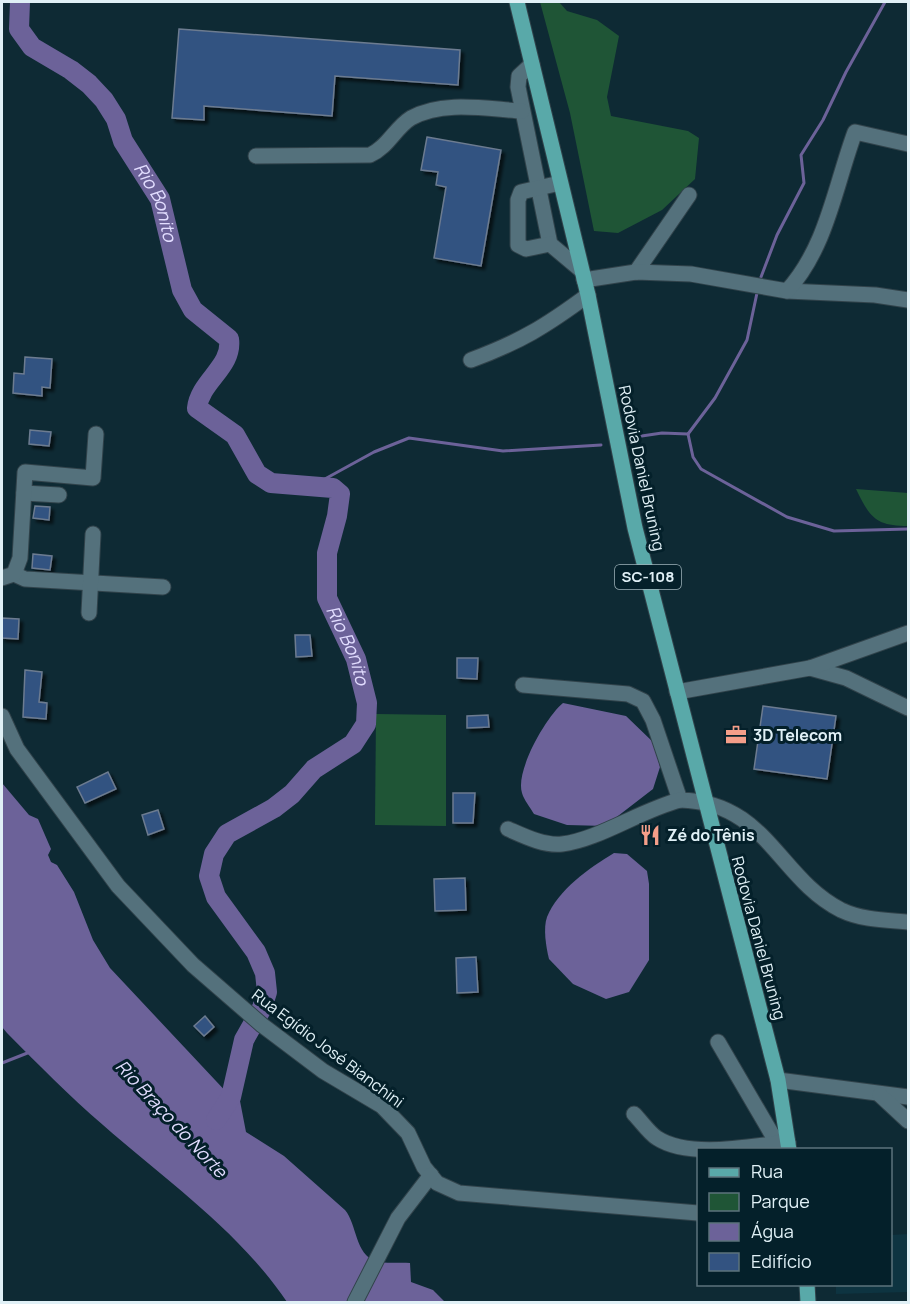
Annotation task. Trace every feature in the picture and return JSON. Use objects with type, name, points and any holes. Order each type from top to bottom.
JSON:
[{"type":"main road","name":"Rodovia Daniel Bruning","points":[[517,2],[588,296],[635,528],[778,1080],[784,1145]]},
{"type":"main road","points":[[807,1286],[808,1302]]},
{"type":"street","points":[[532,64],[519,76],[518,87],[550,244],[582,275],[636,272],[691,274],[787,291],[875,295],[909,300]]},
{"type":"street","points":[[256,156],[370,155],[382,150],[411,118],[433,110],[451,107],[522,111]]},
{"type":"street","points":[[787,291],[798,279],[820,239],[855,132],[909,144]]},
{"type":"street","points":[[550,244],[526,249],[518,245],[518,200],[521,192],[560,183]]},
{"type":"street","points":[[636,272],[689,195]]},
{"type":"street","points":[[471,360],[509,346],[542,329],[588,296]]},
{"type":"street","points":[[96,434],[93,478],[25,472],[20,558],[8,576],[24,579],[163,587]]},
{"type":"street","points":[[24,493],[59,495]]},
{"type":"street","points":[[89,613],[93,534]]},
{"type":"street","points":[[677,692],[704,690],[810,668],[909,633]]},
{"type":"street","points":[[810,668],[846,678],[909,708]]},
{"type":"street","points":[[523,685],[628,694],[643,701],[653,720],[680,800]]},
{"type":"street","name":"Rua Egídio José Bianchini","points":[[2,716],[17,749],[50,797],[118,886],[193,965],[262,1025],[323,1071],[382,1106],[408,1132],[437,1183],[459,1193],[697,1213]]},
{"type":"street","points":[[508,829],[532,839],[560,844],[584,839],[657,806],[680,800],[704,800],[742,818],[764,835],[820,897],[842,910],[865,919],[909,922]]},
{"type":"street","points":[[718,1042],[784,1145]]},
{"type":"street","points":[[778,1080],[909,1097]]},
{"type":"street","points":[[880,1095],[909,1121]]},
{"type":"street","points":[[634,1114],[657,1138],[688,1149],[697,1149]]},
{"type":"street","points":[[712,1148],[784,1145]]},
{"type":"street","points":[[355,1302],[398,1218],[431,1175]]},
{"type":"shaded area","points":[[908,1234],[908,1292],[836,1294],[836,1286],[892,1286],[892,1235]]},
{"type":"green space","points":[[540,2],[559,2],[567,11],[597,20],[619,36],[607,97],[611,116],[688,131],[699,138],[695,179],[662,210],[618,233],[594,231],[570,113]]},
{"type":"green space","points":[[856,489],[908,493],[908,526],[888,524],[875,518]]},
{"type":"green space","points":[[376,714],[446,715],[446,826],[375,825]]},
{"type":"water","points":[[563,703],[626,716],[654,743],[660,767],[653,789],[605,826],[567,825],[534,814],[522,793],[521,783],[527,759],[548,720]]},
{"type":"water","name":"Rio Braço do Norte","points":[[2,783],[29,815],[38,819],[51,849],[48,855],[51,862],[57,865],[74,892],[93,940],[110,968],[231,1097],[240,1101],[246,1132],[284,1156],[345,1210],[360,1246],[369,1258],[383,1262],[410,1263],[411,1282],[433,1290],[445,1302],[287,1302],[268,1276],[225,1230],[90,1114],[7,1033],[2,1027]]},
{"type":"water","points":[[614,853],[627,854],[647,871],[649,960],[629,992],[606,999],[573,984],[549,959],[545,927],[552,907],[566,889]]},
{"type":"building","points":[[179,29],[460,50],[458,85],[335,76],[332,116],[204,106],[204,120],[172,118]]},
{"type":"building","points":[[427,137],[501,150],[481,266],[434,258],[446,187],[436,185],[438,172],[421,170]]},
{"type":"building","points":[[25,357],[52,359],[50,388],[42,387],[42,396],[13,393],[14,373],[24,374]]},
{"type":"building","points":[[30,430],[51,432],[49,446],[29,444]]},
{"type":"building","points":[[35,506],[50,507],[49,520],[33,518]]},
{"type":"building","points":[[33,554],[52,556],[50,570],[32,568]]},
{"type":"building","points":[[2,618],[19,619],[18,639],[2,638]]},
{"type":"building","points":[[295,635],[310,635],[312,656],[296,657]]},
{"type":"building","points":[[457,658],[478,658],[477,679],[457,678]]},
{"type":"building","points":[[25,670],[42,672],[39,702],[47,703],[46,719],[23,717]]},
{"type":"building","points":[[763,706],[836,716],[827,779],[754,769]]},
{"type":"building","points":[[488,715],[489,727],[467,728],[467,716]]},
{"type":"building","points":[[108,772],[116,789],[85,803],[77,787]]},
{"type":"building","points":[[453,793],[475,793],[473,823],[453,823]]},
{"type":"building","points":[[158,810],[164,829],[148,835],[142,815]]},
{"type":"building","points":[[465,878],[466,910],[435,911],[434,879]]},
{"type":"building","points":[[476,957],[478,992],[457,993],[456,958]]},
{"type":"building","points":[[205,1016],[214,1027],[204,1036],[194,1026]]},
{"type":"waterway","name":"Rio Bonito","points":[[20,2],[19,29],[32,47],[71,70],[89,84],[104,100],[116,119],[123,141],[160,199],[182,290],[193,310],[229,339],[226,358],[199,398],[197,408],[235,435],[257,474],[271,483],[333,488],[340,494],[337,516],[327,553],[327,598],[356,659],[367,703],[366,724],[353,744],[314,769],[292,794],[274,808],[227,834],[214,854],[209,876],[216,897],[256,952],[265,973],[267,992],[262,1008],[244,1040],[231,1097],[216,1120]]},
{"type":"waterway","points":[[761,277],[777,235],[804,183],[801,155],[823,120],[846,72],[885,2]]},
{"type":"waterway","points":[[688,434],[715,398],[747,340],[757,293]]},
{"type":"waterway","points":[[635,437],[662,433],[688,434]]},
{"type":"waterway","points":[[688,434],[693,457],[701,469],[787,517],[834,531],[908,529]]},
{"type":"waterway","points":[[318,488],[323,480],[374,452],[409,438],[503,451],[601,445]]},
{"type":"waterway","points":[[2,1063],[30,1052]]},
{"type":"place","name":"3D Telecom","points":[[736,735]]},
{"type":"place","name":"Zé do Tênis","points":[[650,835]]}]
